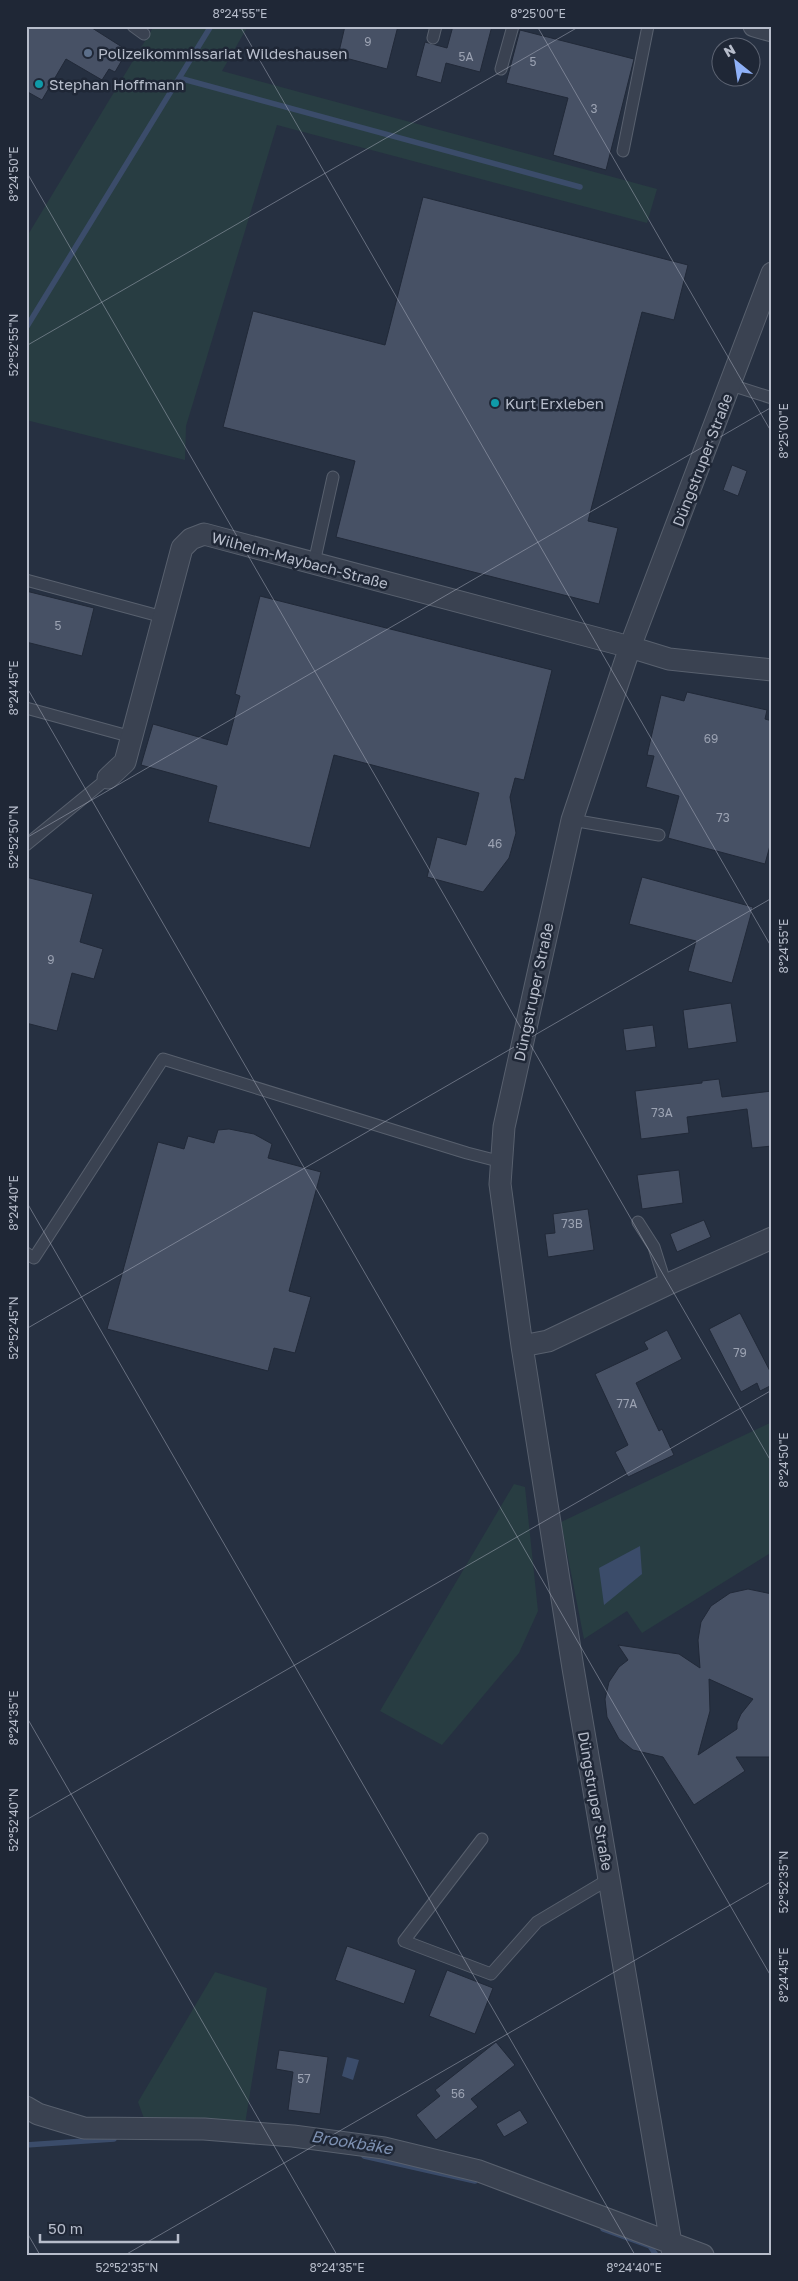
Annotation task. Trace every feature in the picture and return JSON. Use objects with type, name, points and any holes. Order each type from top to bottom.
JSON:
[{"type":"street","points":[[754,26],[772,31]]},
{"type":"street","name":"Düngstruper Straße","points":[[672,2248],[609,1879],[522,1346],[500,1184],[504,1127],[572,820],[630,647],[772,273]]},
{"type":"street","name":"Wilhelm-Maybach-Straße","points":[[108,778],[125,762],[182,548],[191,539],[204,534],[630,647]]},
{"type":"street","points":[[630,647],[669,659],[772,670]]},
{"type":"street","points":[[522,1346],[548,1341],[666,1285],[772,1238]]},
{"type":"street","points":[[26,2108],[38,2114],[84,2128],[204,2129],[293,2136],[384,2148],[479,2171],[672,2248],[703,2255]]},
{"type":"lane","points":[[133,26],[144,34]]},
{"type":"lane","points":[[433,38],[436,26]]},
{"type":"lane","points":[[502,70],[512,26]]},
{"type":"lane","points":[[623,151],[648,26]]},
{"type":"lane","points":[[731,385],[772,398]]},
{"type":"lane","points":[[314,563],[333,477]]},
{"type":"lane","points":[[26,580],[163,617]]},
{"type":"lane","points":[[26,708],[132,737]]},
{"type":"lane","points":[[26,845],[108,778]]},
{"type":"lane","points":[[572,820],[659,836]]},
{"type":"lane","points":[[26,1253],[34,1258],[162,1059],[467,1154],[502,1162]]},
{"type":"lane","points":[[638,1222],[654,1247],[666,1285]]},
{"type":"lane","points":[[482,1839],[404,1941],[492,1974],[537,1922],[609,1879]]},
{"type":"green space","points":[[154,26],[248,26],[222,71],[657,189],[647,223],[277,125],[186,426],[185,460],[26,420],[26,238]]},
{"type":"green space","points":[[772,1422],[772,1552],[642,1633],[627,1611],[584,1639],[561,1522]]},
{"type":"green space","points":[[514,1484],[525,1487],[538,1611],[519,1653],[442,1745],[380,1711]]},
{"type":"green space","points":[[215,1972],[267,1988],[245,2124],[145,2121],[138,2102]]},
{"type":"water","points":[[640,1546],[642,1574],[604,1605],[599,1568]]},
{"type":"water","points":[[347,2057],[359,2060],[353,2080],[342,2076]]},
{"type":"building","name":"Polizeikommissariat Wildeshausen","points":[[26,26],[89,26],[122,47],[116,57],[122,60],[115,72],[109,69],[102,80],[66,59],[42,100],[26,91]]},
{"type":"building","points":[[345,26],[398,26],[387,69],[338,56]]},
{"type":"building","points":[[453,26],[492,26],[480,72],[446,63],[441,83],[416,76],[425,42],[447,48]]},
{"type":"building","points":[[520,30],[634,59],[606,170],[553,155],[568,98],[506,83]]},
{"type":"building","name":"Kurt Erxleben","points":[[423,197],[688,265],[674,320],[642,312],[588,521],[618,528],[599,604],[336,537],[355,461],[223,427],[253,311],[385,345]]},
{"type":"building","points":[[732,465],[747,471],[738,496],[723,490]]},
{"type":"building","points":[[26,591],[94,608],[82,656],[26,642]]},
{"type":"building","points":[[260,596],[552,670],[524,780],[515,778],[510,797],[516,833],[509,858],[483,892],[427,877],[437,837],[466,845],[479,793],[334,755],[310,848],[208,822],[217,786],[141,765],[153,724],[227,745],[240,696],[235,694]]},
{"type":"building","points":[[687,692],[767,710],[765,719],[772,721],[772,838],[765,864],[668,838],[679,796],[646,787],[654,756],[647,755],[661,695],[684,701]]},
{"type":"building","points":[[26,877],[93,894],[80,942],[103,949],[94,979],[72,973],[57,1031],[26,1023]]},
{"type":"building","points":[[642,877],[753,907],[732,983],[688,971],[696,941],[629,924]]},
{"type":"building","points":[[731,1003],[737,1042],[688,1049],[683,1010]]},
{"type":"building","points":[[653,1025],[656,1047],[626,1051],[623,1029]]},
{"type":"building","points":[[719,1079],[722,1097],[772,1091],[772,1146],[752,1148],[747,1109],[687,1117],[689,1133],[641,1139],[635,1091],[702,1083],[702,1081]]},
{"type":"building","points":[[229,1129],[254,1134],[272,1144],[268,1158],[321,1172],[289,1291],[311,1297],[295,1353],[274,1348],[268,1371],[107,1329],[158,1142],[184,1149],[188,1136],[214,1143],[218,1130]]},
{"type":"building","points":[[679,1170],[683,1203],[642,1209],[637,1175]]},
{"type":"building","points":[[588,1209],[594,1250],[548,1257],[545,1234],[555,1233],[553,1214]]},
{"type":"building","points":[[704,1220],[711,1237],[677,1252],[670,1234]]},
{"type":"building","points":[[740,1313],[772,1375],[772,1385],[760,1391],[757,1383],[741,1392],[709,1329]]},
{"type":"building","points":[[667,1330],[682,1359],[636,1383],[659,1431],[662,1429],[674,1455],[628,1477],[615,1452],[628,1445],[595,1374],[648,1349],[644,1342]]},
{"type":"building","points":[[748,1589],[772,1594],[772,1757],[736,1757],[745,1771],[694,1805],[663,1757],[633,1750],[619,1739],[607,1717],[605,1699],[609,1682],[619,1667],[628,1660],[618,1645],[679,1654],[700,1668],[698,1640],[701,1622],[711,1606],[730,1593]],"holes":[[[709,1679],[753,1699],[741,1714],[737,1723],[737,1729],[698,1755],[710,1711]]]},
{"type":"building","points":[[347,1946],[416,1970],[404,2004],[335,1980]]},
{"type":"building","points":[[447,1970],[493,1988],[475,2034],[429,2016]]},
{"type":"building","points":[[496,2042],[515,2065],[471,2099],[478,2107],[436,2140],[416,2115],[440,2096],[435,2090]]},
{"type":"building","points":[[279,2050],[328,2057],[320,2114],[288,2110],[293,2072],[276,2069]]},
{"type":"building","points":[[520,2110],[528,2123],[504,2137],[496,2124]]},
{"type":"waterway","points":[[26,328],[211,26]]},
{"type":"waterway","points":[[179,78],[580,187]]},
{"type":"waterway","name":"Brookbäke","points":[[26,2145],[114,2139]]},
{"type":"waterway","name":"Brookbäke","points":[[364,2156],[475,2181]]},
{"type":"waterway","name":"Brookbäke","points":[[603,2229],[650,2246],[656,2255]]},
{"type":"place","name":"Polizeikommissariat Wildeshausen","points":[[88,53]]},
{"type":"place","name":"Stephan Hoffmann","points":[[39,84]]},
{"type":"place","name":"Kurt Erxleben","points":[[495,403]]}]
